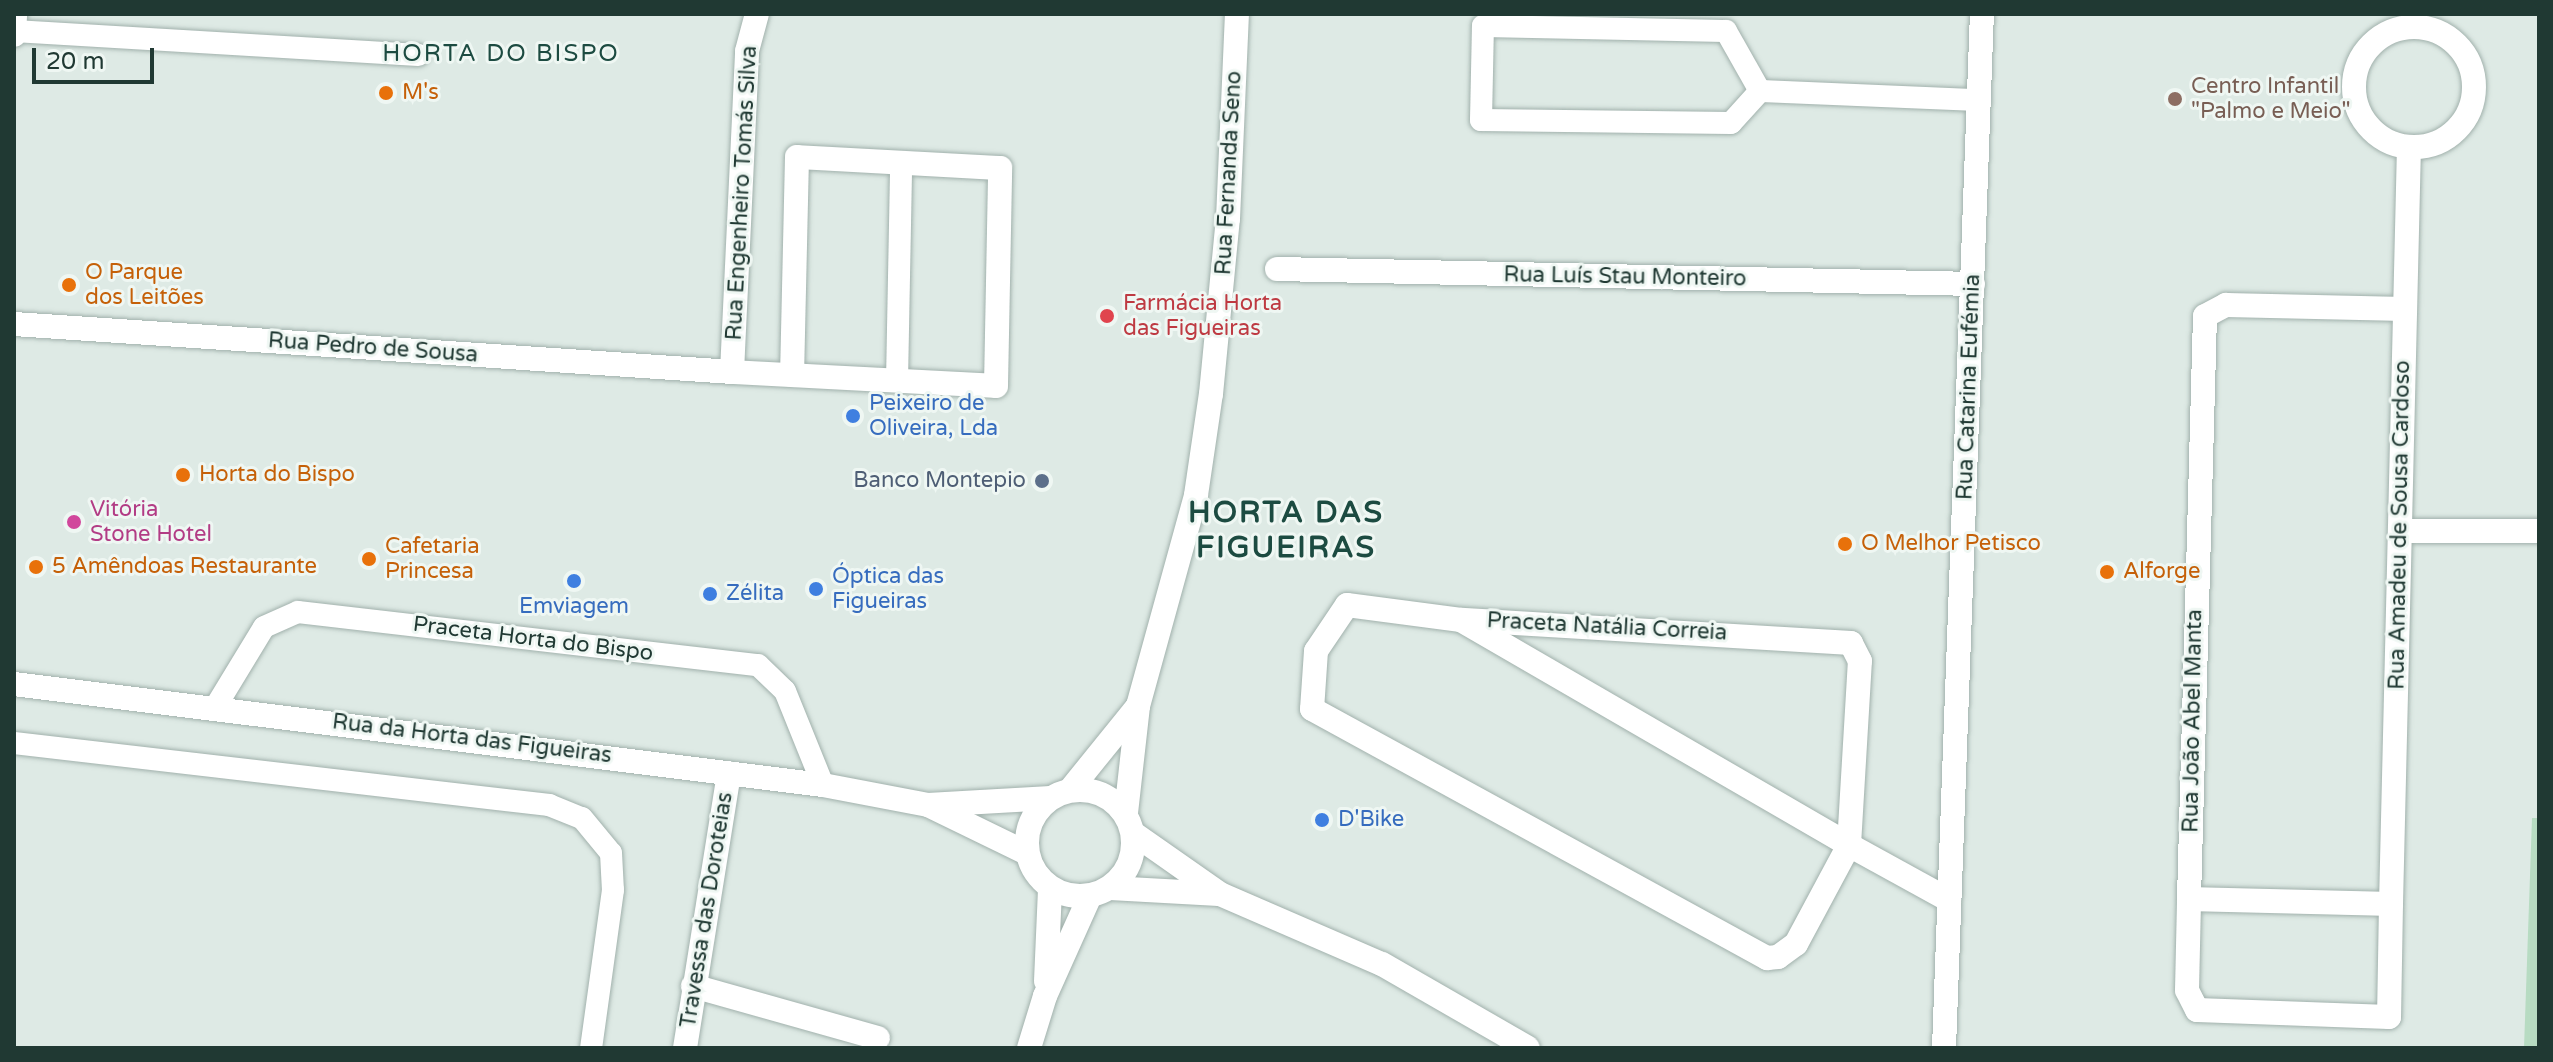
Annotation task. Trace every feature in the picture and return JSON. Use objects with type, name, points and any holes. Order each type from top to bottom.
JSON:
[{"type":"street","points":[[14,33],[15,14]]},
{"type":"street","name":"Rua Engenheiro Tomás Silva","points":[[732,372],[747,51],[757,14]]},
{"type":"street","name":"Rua Fernanda Seno","points":[[1129,823],[1138,706],[1173,593],[1202,452],[1228,219],[1237,14]]},
{"type":"street","name":"Rua Catarina Eufémia","points":[[1944,1048],[1982,14]]},
{"type":"street","points":[[2418,27],[2452,40],[2473,72],[2475,90],[2461,125],[2447,137],[2409,147],[2376,134],[2364,120],[2354,84],[2368,49],[2399,29],[2418,27]]},
{"type":"street","name":"Rua Amadeu de Sousa Cardoso","points":[[2391,904],[2409,147]]},
{"type":"street","points":[[792,375],[797,157],[901,163]]},
{"type":"street","name":"Rua Pedro de Sousa","points":[[14,324],[732,372],[996,386],[1000,168],[901,163]]},
{"type":"street","name":"Rua Luís Stau Monteiro","points":[[1277,269],[1973,284]]},
{"type":"street","name":"Rua João Abel Manta","points":[[2391,904],[2389,1017],[2209,1013],[2189,1001],[2205,316],[2226,305],[2405,309]]},
{"type":"street","points":[[2400,531],[2539,531]]},
{"type":"street","points":[[1461,620],[1347,605],[1316,651],[1312,709],[1767,958],[1778,957],[1796,944],[1849,845]]},
{"type":"street","name":"Praceta Natália Correia","points":[[1461,620],[1949,900]]},
{"type":"street","name":"Praceta Natália Correia","points":[[1461,620],[1851,643],[1860,661],[1849,845]]},
{"type":"street","name":"Rua da Horta das Figueiras","points":[[14,684],[216,706],[823,785],[928,805],[1027,853]]},
{"type":"street","name":"Rua Fernanda Seno","points":[[1060,794],[1138,706]]},
{"type":"street","name":"Travessa das Doroteias","points":[[685,1048],[729,773]]},
{"type":"street","points":[[1220,894],[1100,892],[1069,896],[1050,888],[1035,873],[1027,853],[1035,813],[1060,794],[1111,798],[1129,823],[1220,894],[1382,964],[1528,1048]]},
{"type":"street","name":"Rua da Horta das Figueiras","points":[[928,805],[1060,794]]},
{"type":"street","points":[[1029,1048],[1045,996],[1100,892],[1133,854],[1129,823]]},
{"type":"street","points":[[1045,996],[1050,888]]},
{"type":"street","points":[[2189,899],[2391,904]]},
{"type":"street","points":[[693,986],[878,1038]]},
{"type":"lane","points":[[1483,26],[1726,31],[1760,91],[1731,123],[1481,120],[1483,26]]},
{"type":"lane","points":[[14,33],[418,55]]},
{"type":"lane","points":[[1760,91],[1979,100]]},
{"type":"lane","points":[[897,381],[901,163]]},
{"type":"lane","name":"Praceta Horta do Bispo","points":[[216,706],[264,627],[298,612],[758,665],[785,691],[823,785]]},
{"type":"lane","points":[[14,743],[549,805],[582,818],[611,853],[613,890],[591,1048]]},
{"type":"green space","points":[[2532,818],[2539,818],[2539,1048],[2524,1048]]},
{"type":"place","name":"M's","points":[[386,93]]},
{"type":"place","name":"Centro Infantil \"Palmo e Meio\"","points":[[2175,99]]},
{"type":"place","name":"O Parque dos Leitões","points":[[69,285]]},
{"type":"place","name":"Farmácia Horta das Figueiras","points":[[1107,316]]},
{"type":"place","name":"Peixeiro de Oliveira, Lda","points":[[853,416]]},
{"type":"place","name":"Horta do Bispo","points":[[183,475]]},
{"type":"place","name":"Banco Montepio","points":[[1042,481]]},
{"type":"place","name":"Vitória Stone Hotel","points":[[74,522]]},
{"type":"place","name":"O Melhor Petisco","points":[[1845,544]]},
{"type":"place","name":"Cafetaria Princesa","points":[[369,559]]},
{"type":"place","name":"5 Amêndoas Restaurante","points":[[36,567]]},
{"type":"place","name":"Alforge","points":[[2107,572]]},
{"type":"place","name":"Emviagem","points":[[574,581]]},
{"type":"place","name":"Óptica das Figueiras","points":[[816,589]]},
{"type":"place","name":"Zélita","points":[[710,594]]},
{"type":"place","name":"D'Bike","points":[[1322,820]]},
{"type":"district","name":"HORTA DO BISPO","points":[[501,54]]},
{"type":"district","name":"HORTA DAS FIGUEIRAS","points":[[1286,530]]}]
